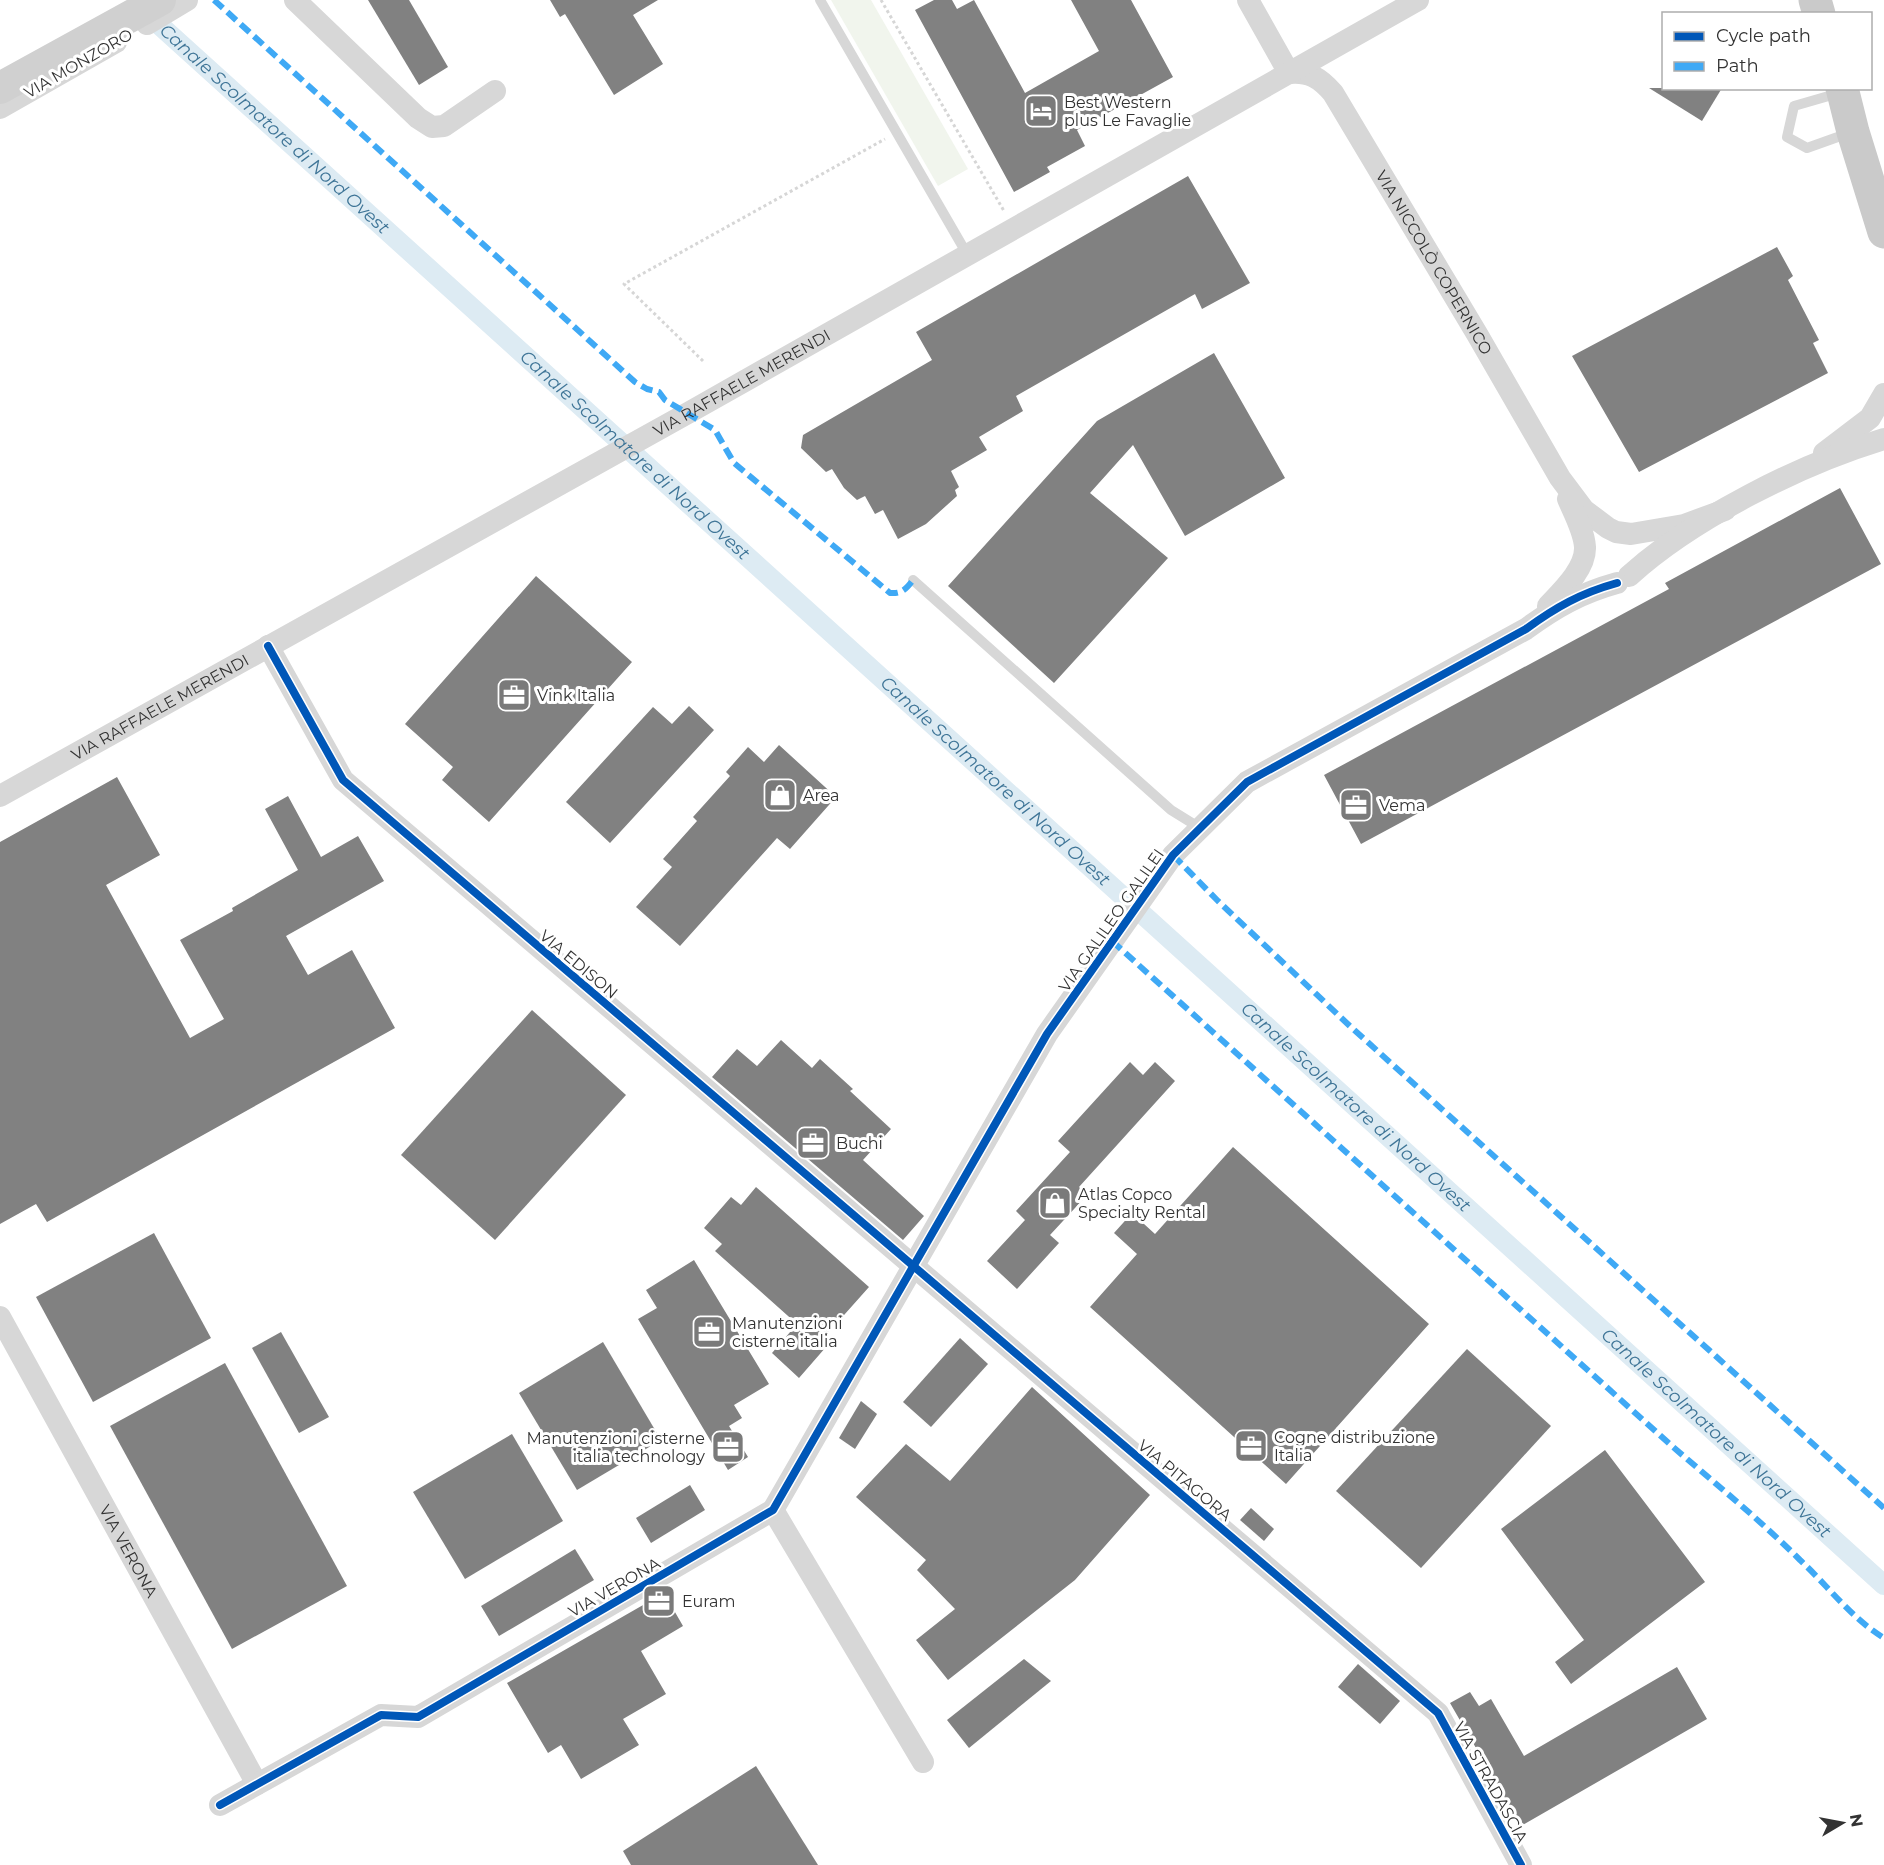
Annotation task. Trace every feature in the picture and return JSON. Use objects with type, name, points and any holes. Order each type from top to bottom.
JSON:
[{"type":"main road","points":[[1849,90],[1853,132],[1884,232]]},
{"type":"main road","points":[[1849,90],[1884,159]]},
{"type":"street","points":[[296,0],[418,118],[432,127],[444,126],[495,91]]},
{"type":"street","points":[[1248,0],[1289,73]]},
{"type":"street","name":"VIA RAFFAELE MERENDI","points":[[0,796],[675,421],[1418,0]]},
{"type":"street","name":"VIA MONZORO","points":[[0,88],[177,1]]},
{"type":"street","name":"VIA MONZORO","points":[[0,108],[126,27]]},
{"type":"street","name":"VIA NICCOLÒ COPERNICO","points":[[1289,73],[1309,74],[1318,78],[1333,93],[1560,478],[1590,517],[1616,532]]},
{"type":"street","name":"VIA GALILEO GALILEI","points":[[1806,467],[1870,418],[1884,394]]},
{"type":"street","name":"VIA GALILEO GALILEI","points":[[914,1268],[1047,1034],[1173,855],[1247,782],[1526,629],[1579,595],[1623,579],[1666,547],[1725,510],[1806,467],[1884,439]]},
{"type":"street","name":"VIA NICCOLÒ COPERNICO","points":[[1560,478],[1582,536],[1585,553]]},
{"type":"street","name":"VIA GALILEO GALILEI","points":[[1616,532],[1637,534],[1659,531],[1693,523],[1725,510]]},
{"type":"street","points":[[1605,532],[1616,532],[1628,537],[1635,548],[1636,565],[1623,579],[1604,583],[1594,577],[1587,568],[1585,553],[1588,544],[1595,536],[1605,532]]},
{"type":"street","name":"VIA GALILEO GALILEI","points":[[1526,629],[1557,597],[1575,573],[1585,553]]},
{"type":"street","name":"VIA EDISON","points":[[268,646],[343,780],[914,1268]]},
{"type":"street","name":"VIA VERONA","points":[[220,1805],[381,1715],[418,1717],[773,1510],[914,1268]]},
{"type":"street","name":"VIA PITAGORA","points":[[914,1268],[1438,1713]]},
{"type":"street","name":"VIA VERONA","points":[[0,1317],[257,1784]]},
{"type":"street","points":[[773,1510],[923,1762]]},
{"type":"street","name":"VIA STRADASCIA","points":[[1438,1713],[1521,1865]]},
{"type":"lane","points":[[820,0],[967,254]]},
{"type":"lane","points":[[1849,90],[1794,106],[1787,137],[1807,148],[1853,132]]},
{"type":"lane","points":[[913,580],[1171,810],[1200,828]]},
{"type":"path","points":[[881,0],[1014,228]]},
{"type":"path","points":[[703,361],[624,284],[897,133]]},
{"type":"shaded area","points":[[831,0],[871,0],[968,169],[938,186]]},
{"type":"building","points":[[368,0],[409,0],[448,67],[419,85]]},
{"type":"building","points":[[550,0],[658,0],[633,15],[663,64],[614,95],[565,14],[560,17]]},
{"type":"building","name":"Best Western plus Le Favaglie","points":[[934,0],[952,0],[957,9],[974,0],[1025,93],[1099,51],[1071,0],[1131,0],[1173,77],[1077,130],[1085,146],[1047,167],[1050,172],[1014,192],[915,10]]},
{"type":"building","points":[[1649,88],[1721,90],[1702,121]]},
{"type":"building","points":[[1188,176],[1250,283],[1202,309],[1195,294],[1016,396],[1023,411],[979,437],[987,450],[951,471],[959,487],[955,490],[957,496],[926,524],[898,539],[883,510],[875,514],[865,496],[857,500],[844,488],[832,469],[826,472],[801,448],[803,435],[932,360],[916,332]]},
{"type":"building","points":[[1777,247],[1793,276],[1788,280],[1819,340],[1813,343],[1828,373],[1639,472],[1572,356]]},
{"type":"building","points":[[1214,353],[1285,478],[1185,536],[1133,445],[1090,493],[1168,558],[1054,683],[948,586],[1097,421]]},
{"type":"building","points":[[1840,488],[1881,564],[1361,844],[1324,775],[1669,589],[1665,583]]},
{"type":"building","points":[[536,576],[632,662],[489,822],[442,780],[453,767],[405,724]]},
{"type":"building","points":[[689,706],[714,730],[610,843],[566,802],[653,707],[672,724]]},
{"type":"building","points":[[779,745],[836,797],[790,849],[777,838],[680,946],[636,907],[672,867],[663,859],[697,821],[693,817],[730,776],[726,772],[748,747],[764,762]]},
{"type":"building","points":[[117,777],[160,855],[106,885],[190,1038],[224,1019],[180,940],[233,911],[232,908],[298,870],[265,809],[288,796],[321,857],[358,836],[384,881],[286,936],[308,975],[352,950],[395,1028],[47,1222],[36,1204],[0,1224],[0,842]]},
{"type":"building","points":[[532,1010],[626,1095],[495,1240],[401,1155]]},
{"type":"building","points":[[781,1040],[812,1068],[820,1059],[853,1089],[850,1091],[891,1129],[863,1160],[924,1216],[903,1240],[712,1077],[737,1049],[757,1066]]},
{"type":"building","points":[[1130,1062],[1143,1075],[1155,1062],[1175,1081],[1079,1187],[1087,1195],[1050,1235],[1059,1243],[1017,1289],[987,1261],[1025,1220],[1016,1211],[1070,1152],[1058,1141]]},
{"type":"building","points":[[1233,1147],[1429,1324],[1286,1484],[1090,1307],[1137,1254],[1114,1233],[1132,1213],[1155,1234]]},
{"type":"building","points":[[756,1187],[869,1287],[820,1342],[826,1347],[799,1378],[772,1353],[797,1324],[715,1251],[722,1244],[704,1228],[731,1197],[741,1205]]},
{"type":"building","points":[[154,1233],[211,1338],[93,1402],[36,1297]]},
{"type":"building","points":[[694,1260],[769,1384],[734,1405],[742,1418],[729,1426],[748,1457],[728,1470],[638,1319],[657,1308],[646,1290]]},
{"type":"building","points":[[281,1332],[329,1417],[299,1433],[252,1348]]},
{"type":"building","points":[[960,1338],[988,1364],[931,1427],[903,1402]]},
{"type":"building","points":[[603,1342],[661,1440],[577,1490],[519,1393]]},
{"type":"building","points":[[1467,1349],[1551,1426],[1421,1568],[1336,1491]]},
{"type":"building","points":[[225,1363],[347,1586],[232,1649],[110,1426]]},
{"type":"building","points":[[1032,1387],[1150,1495],[1075,1580],[948,1680],[916,1640],[955,1609],[917,1570],[926,1560],[856,1497],[906,1444],[950,1481]]},
{"type":"building","points":[[861,1401],[877,1414],[855,1449],[839,1438]]},
{"type":"building","points":[[512,1434],[563,1521],[465,1579],[413,1492]]},
{"type":"building","points":[[1605,1450],[1705,1582],[1571,1684],[1555,1662],[1584,1640],[1501,1529]]},
{"type":"building","points":[[690,1485],[705,1510],[651,1543],[636,1518]]},
{"type":"building","points":[[1251,1508],[1274,1529],[1264,1541],[1240,1520]]},
{"type":"building","points":[[575,1549],[594,1580],[499,1636],[481,1606]]},
{"type":"building","points":[[664,1593],[683,1626],[641,1651],[666,1694],[623,1719],[639,1745],[581,1779],[561,1745],[548,1753],[507,1683]]},
{"type":"building","points":[[1024,1659],[1051,1681],[969,1748],[947,1720]]},
{"type":"building","points":[[1358,1664],[1400,1701],[1380,1724],[1338,1687]]},
{"type":"building","points":[[1677,1667],[1707,1719],[1521,1826],[1450,1703],[1470,1692],[1479,1706],[1491,1699],[1524,1756]]},
{"type":"building","points":[[756,1766],[818,1865],[631,1865],[623,1851]]},
{"type":"waterway","name":"Canale Scolmatore di Nord Ovest","points":[[144,11],[1884,1585]]},
{"type":"marked path","points":[[214,0],[635,382],[647,389],[659,392],[665,400],[715,430],[734,463],[890,593],[898,593],[913,580]]},
{"type":"marked path","points":[[1173,855],[1218,901],[1352,1028],[1884,1508]]},
{"type":"marked path","points":[[1112,941],[1673,1447],[1738,1502],[1861,1621],[1884,1638]]},
{"type":"cycle path","points":[[220,1805],[381,1715],[418,1717],[773,1510],[1047,1034],[1173,855],[1247,782],[1526,629],[1569,601],[1617,583]]},
{"type":"cycle path","points":[[268,646],[343,780],[1438,1713],[1521,1865]]},
{"type":"place","name":"Best Western plus Le Favaglie","points":[[1041,111]]},
{"type":"place","name":"Vink Italia","points":[[514,695]]},
{"type":"place","name":"Area","points":[[780,795]]},
{"type":"place","name":"Vema","points":[[1356,805]]},
{"type":"place","name":"Buchi","points":[[813,1143]]},
{"type":"place","name":"Atlas Copco Specialty Rental","points":[[1055,1203]]},
{"type":"place","name":"Manutenzioni cisterne italia","points":[[709,1332]]},
{"type":"place","name":"Cogne distribuzione Italia","points":[[1251,1446]]},
{"type":"place","name":"Manutenzioni cisterne italia technology","points":[[728,1447]]},
{"type":"place","name":"Euram","points":[[659,1601]]}]
